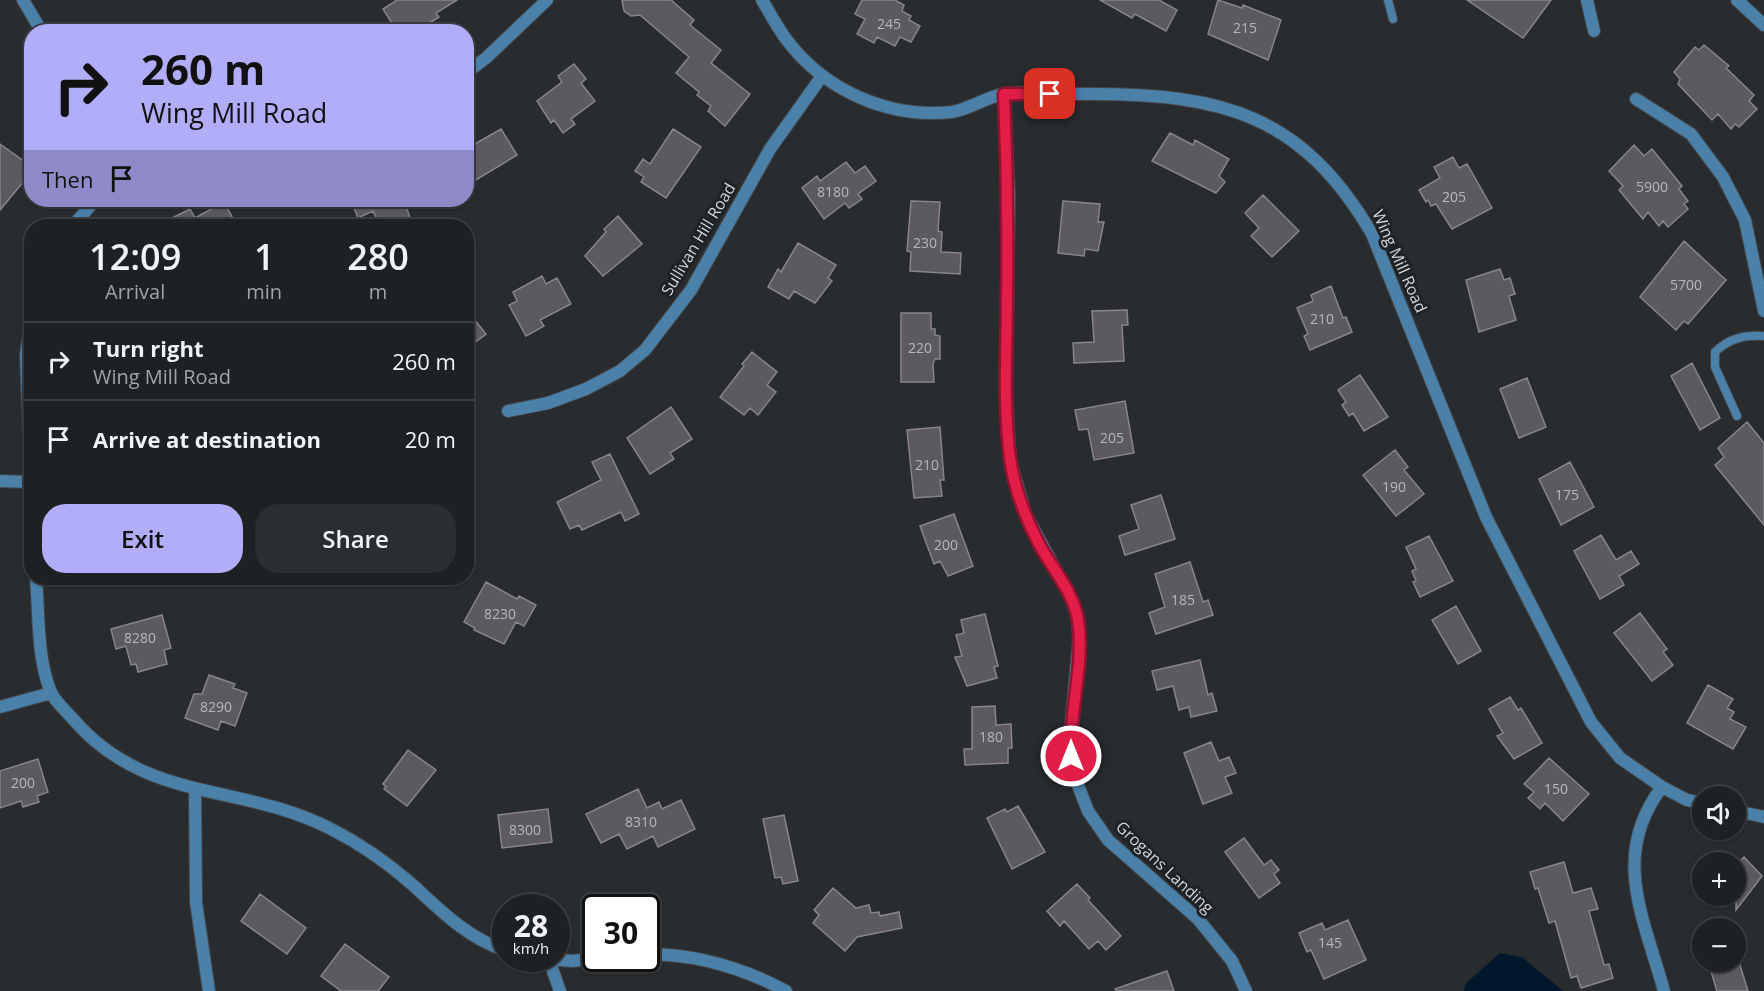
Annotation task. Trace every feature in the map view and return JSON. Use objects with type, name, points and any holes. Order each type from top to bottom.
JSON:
[{"type":"street","points":[[23,0],[37,24]]},
{"type":"street","points":[[474,67],[547,0]]},
{"type":"street","name":"Wing Mill Road","points":[[762,0],[786,39],[822,76],[877,106],[914,113],[954,111],[1004,94],[1121,94],[1185,99],[1228,108],[1262,122],[1298,143],[1328,170],[1352,198],[1377,243],[1486,517],[1591,722],[1620,758],[1662,787],[1692,801]]},
{"type":"street","points":[[1587,0],[1594,31]]},
{"type":"street","points":[[1740,1],[1764,24]]},
{"type":"street","name":"Sullivan Hill Road","points":[[508,411],[548,403],[586,389],[620,371],[645,350],[691,290],[770,149],[822,76]]},
{"type":"street","name":"Grogans Landing","points":[[1004,94],[1009,196],[1006,387],[1010,460],[1026,515],[1071,598],[1078,619],[1079,641],[1070,735],[1076,780],[1088,811],[1107,840],[1198,919],[1232,961],[1246,991]]},
{"type":"street","points":[[1636,99],[1691,134],[1723,177],[1745,220],[1764,311]]},
{"type":"street","points":[[79,219],[89,207]]},
{"type":"street","points":[[0,481],[24,482]]},
{"type":"street","points":[[37,585],[43,661],[51,693],[92,741],[130,767],[195,790],[273,806],[331,828],[384,861],[451,921],[492,946]]},
{"type":"street","points":[[0,707],[51,693]]},
{"type":"street","points":[[1662,787],[1640,823],[1634,845],[1633,868],[1636,891],[1664,991]]},
{"type":"street","points":[[195,790],[196,902],[209,991]]},
{"type":"street","points":[[1746,813],[1764,817]]},
{"type":"street","points":[[660,955],[685,957],[725,965],[763,979],[786,991]]},
{"type":"street","points":[[550,972],[560,991]]},
{"type":"lane","points":[[1388,0],[1393,19]]},
{"type":"lane","points":[[1737,416],[1715,367],[1715,352],[1723,343],[1748,335],[1764,336]]},
{"type":"water","points":[[1500,953],[1522,957],[1563,991],[1464,991],[1465,984]]},
{"type":"building","points":[[397,0],[457,0],[436,13],[439,17],[428,24],[393,24],[383,9]]},
{"type":"building","points":[[622,0],[671,0],[694,20],[690,25],[721,50],[711,63],[750,94],[725,126],[708,111],[711,106],[697,95],[699,92],[676,73],[689,57],[640,15],[631,16],[624,11]]},
{"type":"building","points":[[862,0],[895,0],[904,5],[902,11],[911,16],[909,20],[920,26],[911,42],[900,37],[895,46],[877,37],[874,43],[857,34],[865,19],[855,14]]},
{"type":"building","points":[[1100,0],[1159,0],[1177,10],[1166,31],[1135,14],[1132,18]]},
{"type":"building","points":[[1218,0],[1242,8],[1243,5],[1281,20],[1268,60],[1208,34]]},
{"type":"building","points":[[1467,0],[1551,0],[1523,38]]},
{"type":"building","points":[[1704,45],[1729,66],[1726,68],[1754,95],[1749,101],[1757,109],[1739,127],[1735,124],[1731,129],[1718,114],[1712,120],[1678,84],[1680,79],[1674,72],[1695,47],[1699,50]]},
{"type":"building","points":[[574,64],[586,79],[581,83],[595,101],[571,119],[575,124],[563,133],[554,120],[551,123],[537,101],[562,82],[558,76]]},
{"type":"building","points":[[501,129],[517,155],[474,181],[474,144]]},
{"type":"building","points":[[673,129],[701,147],[666,198],[641,182],[644,177],[635,171],[643,159],[650,164]]},
{"type":"building","points":[[1170,133],[1193,145],[1195,140],[1229,159],[1219,176],[1225,182],[1216,193],[1152,161]]},
{"type":"building","points":[[0,144],[24,161],[24,181],[0,210]]},
{"type":"building","points":[[1634,145],[1644,156],[1652,149],[1682,186],[1679,189],[1688,201],[1684,204],[1688,209],[1668,227],[1663,221],[1659,226],[1648,212],[1643,219],[1619,190],[1623,186],[1609,171]]},
{"type":"building","points":[[1453,157],[1459,168],[1467,164],[1492,208],[1452,229],[1436,204],[1431,206],[1428,200],[1426,202],[1419,190],[1440,178],[1434,167]]},
{"type":"building","points":[[846,162],[855,173],[865,166],[876,181],[858,194],[862,199],[849,208],[845,203],[824,219],[802,188],[817,176],[820,181]]},
{"type":"building","points":[[1263,195],[1299,231],[1272,257],[1251,236],[1259,228],[1245,213]]},
{"type":"building","points":[[911,201],[940,202],[938,231],[942,232],[941,252],[961,253],[960,274],[910,271],[911,252],[907,251]]},
{"type":"building","points":[[1063,201],[1100,204],[1098,222],[1104,222],[1098,251],[1085,249],[1084,256],[1058,253]]},
{"type":"building","points":[[215,207],[227,207],[233,219],[170,219],[190,209],[195,218]]},
{"type":"building","points":[[354,207],[406,207],[410,219],[377,219],[373,211],[358,218]]},
{"type":"building","points":[[618,216],[642,244],[603,276],[585,256],[606,232],[604,229]]},
{"type":"building","points":[[1684,241],[1726,280],[1688,324],[1684,321],[1676,330],[1640,297]]},
{"type":"building","points":[[798,243],[836,265],[828,278],[832,281],[815,303],[794,291],[789,299],[768,287],[778,269],[781,272]]},
{"type":"building","points":[[1500,269],[1504,280],[1510,278],[1515,294],[1509,296],[1516,320],[1479,332],[1466,280]]},
{"type":"building","points":[[542,276],[546,284],[557,278],[571,304],[540,320],[544,326],[526,336],[509,305],[517,301],[513,292]]},
{"type":"building","points":[[1331,286],[1343,318],[1346,317],[1352,332],[1310,350],[1304,336],[1308,334],[1297,308],[1313,301],[1311,295]]},
{"type":"building","points":[[1127,310],[1128,325],[1122,325],[1124,361],[1074,363],[1073,343],[1094,342],[1092,311]]},
{"type":"building","points":[[901,313],[931,313],[931,329],[935,329],[935,335],[940,336],[940,359],[935,359],[933,364],[934,382],[901,382]]},
{"type":"building","points":[[474,319],[486,334],[474,343]]},
{"type":"building","points":[[752,352],[777,372],[767,385],[776,392],[758,415],[750,408],[744,415],[720,397]]},
{"type":"building","points":[[1692,363],[1720,418],[1700,430],[1671,376]]},
{"type":"building","points":[[1360,375],[1388,417],[1364,431],[1353,413],[1349,416],[1342,405],[1346,402],[1338,390]]},
{"type":"building","points":[[1527,378],[1546,427],[1519,438],[1500,389]]},
{"type":"building","points":[[1125,401],[1134,453],[1094,460],[1088,429],[1079,430],[1075,410]]},
{"type":"building","points":[[671,407],[692,439],[670,453],[674,459],[650,474],[627,438]]},
{"type":"building","points":[[1747,422],[1764,443],[1764,525],[1715,465],[1724,457],[1718,448]]},
{"type":"building","points":[[940,427],[944,480],[940,480],[942,496],[914,498],[907,430]]},
{"type":"building","points":[[1395,450],[1408,467],[1404,470],[1424,494],[1396,516],[1363,475]]},
{"type":"building","points":[[610,454],[639,514],[625,521],[621,512],[582,530],[579,525],[570,529],[557,502],[601,480],[592,462]]},
{"type":"building","points":[[1570,462],[1594,507],[1561,525],[1539,479]]},
{"type":"building","points":[[1161,495],[1175,539],[1125,555],[1119,536],[1139,529],[1131,505]]},
{"type":"building","points":[[954,514],[973,566],[948,576],[940,561],[934,564],[920,526]]},
{"type":"building","points":[[1601,535],[1616,560],[1631,551],[1639,564],[1619,576],[1624,585],[1600,599],[1574,551]]},
{"type":"building","points":[[1429,536],[1453,581],[1420,597],[1413,582],[1416,581],[1412,571],[1416,569],[1406,547]]},
{"type":"building","points":[[1190,562],[1203,602],[1208,600],[1213,615],[1156,634],[1149,613],[1165,607],[1155,574]]},
{"type":"building","points":[[486,582],[517,599],[519,596],[536,605],[524,626],[516,622],[504,644],[474,630],[475,628],[464,622]]},
{"type":"building","points":[[1456,606],[1481,651],[1458,664],[1432,620]]},
{"type":"building","points":[[1640,613],[1667,649],[1663,652],[1673,665],[1652,681],[1614,633]]},
{"type":"building","points":[[985,614],[998,666],[994,667],[997,678],[967,686],[955,657],[962,656],[956,635],[964,633],[961,620]]},
{"type":"building","points":[[162,615],[171,648],[164,650],[167,664],[138,672],[136,664],[131,665],[126,646],[116,649],[111,629]]},
{"type":"building","points":[[1200,660],[1208,695],[1212,693],[1217,711],[1191,717],[1189,707],[1179,710],[1173,686],[1157,690],[1152,671]]},
{"type":"building","points":[[209,675],[235,684],[233,688],[247,693],[235,726],[221,721],[218,730],[185,718],[194,694],[202,694]]},
{"type":"building","points":[[1708,685],[1733,699],[1727,708],[1734,712],[1730,719],[1746,727],[1733,749],[1687,723]]},
{"type":"building","points":[[1510,697],[1518,710],[1521,708],[1542,743],[1514,759],[1497,736],[1503,733],[1489,709]]},
{"type":"building","points":[[995,706],[996,725],[1011,724],[1012,748],[1008,748],[1008,763],[965,765],[964,749],[972,749],[972,707]]},
{"type":"building","points":[[1211,742],[1219,761],[1229,757],[1236,773],[1225,777],[1232,793],[1203,804],[1184,753]]},
{"type":"building","points":[[408,750],[436,770],[407,806],[384,789],[386,787],[383,784]]},
{"type":"building","points":[[1549,758],[1589,794],[1563,821],[1545,803],[1540,809],[1528,798],[1534,792],[1524,784]]},
{"type":"building","points":[[38,759],[48,792],[37,796],[39,802],[23,807],[21,801],[0,808],[0,771]]},
{"type":"building","points":[[638,789],[647,808],[659,802],[662,809],[681,800],[695,829],[658,847],[653,836],[627,849],[619,834],[601,843],[586,814]]},
{"type":"building","points":[[1018,806],[1045,852],[1012,869],[987,818],[1005,809],[1007,812]]},
{"type":"building","points":[[548,809],[552,842],[502,848],[498,815]]},
{"type":"building","points":[[784,815],[798,881],[783,884],[781,877],[775,878],[763,819]]},
{"type":"building","points":[[1244,838],[1264,865],[1271,860],[1279,870],[1274,874],[1280,883],[1259,898],[1225,852]]},
{"type":"building","points":[[1746,859],[1762,876],[1746,897]]},
{"type":"building","points":[[1564,862],[1573,893],[1591,888],[1598,909],[1589,911],[1604,965],[1609,964],[1613,978],[1581,988],[1577,976],[1571,978],[1555,921],[1549,923],[1538,888],[1535,889],[1530,872]]},
{"type":"building","points":[[1077,884],[1090,898],[1088,900],[1121,936],[1106,950],[1098,941],[1089,949],[1064,921],[1060,926],[1047,911]]},
{"type":"building","points":[[833,888],[856,908],[869,905],[871,913],[879,912],[880,916],[899,912],[902,928],[857,937],[845,951],[813,923],[819,915],[814,910]]},
{"type":"building","points":[[260,894],[306,928],[287,954],[241,921]]},
{"type":"building","points":[[1348,920],[1366,960],[1324,979],[1311,950],[1307,952],[1299,933],[1322,923],[1325,930]]},
{"type":"building","points":[[345,944],[389,977],[378,991],[341,991],[321,976]]},
{"type":"building","points":[[1167,971],[1174,991],[1116,991],[1115,989]]},
{"type":"building","points":[[1711,972],[1742,972],[1748,991],[1717,991]]},
{"type":"route","points":[[1050,94],[1004,94],[1009,196],[1006,387],[1010,460],[1015,481],[1026,515],[1039,543],[1071,598],[1078,619],[1079,641],[1070,735],[1071,756]]}]
